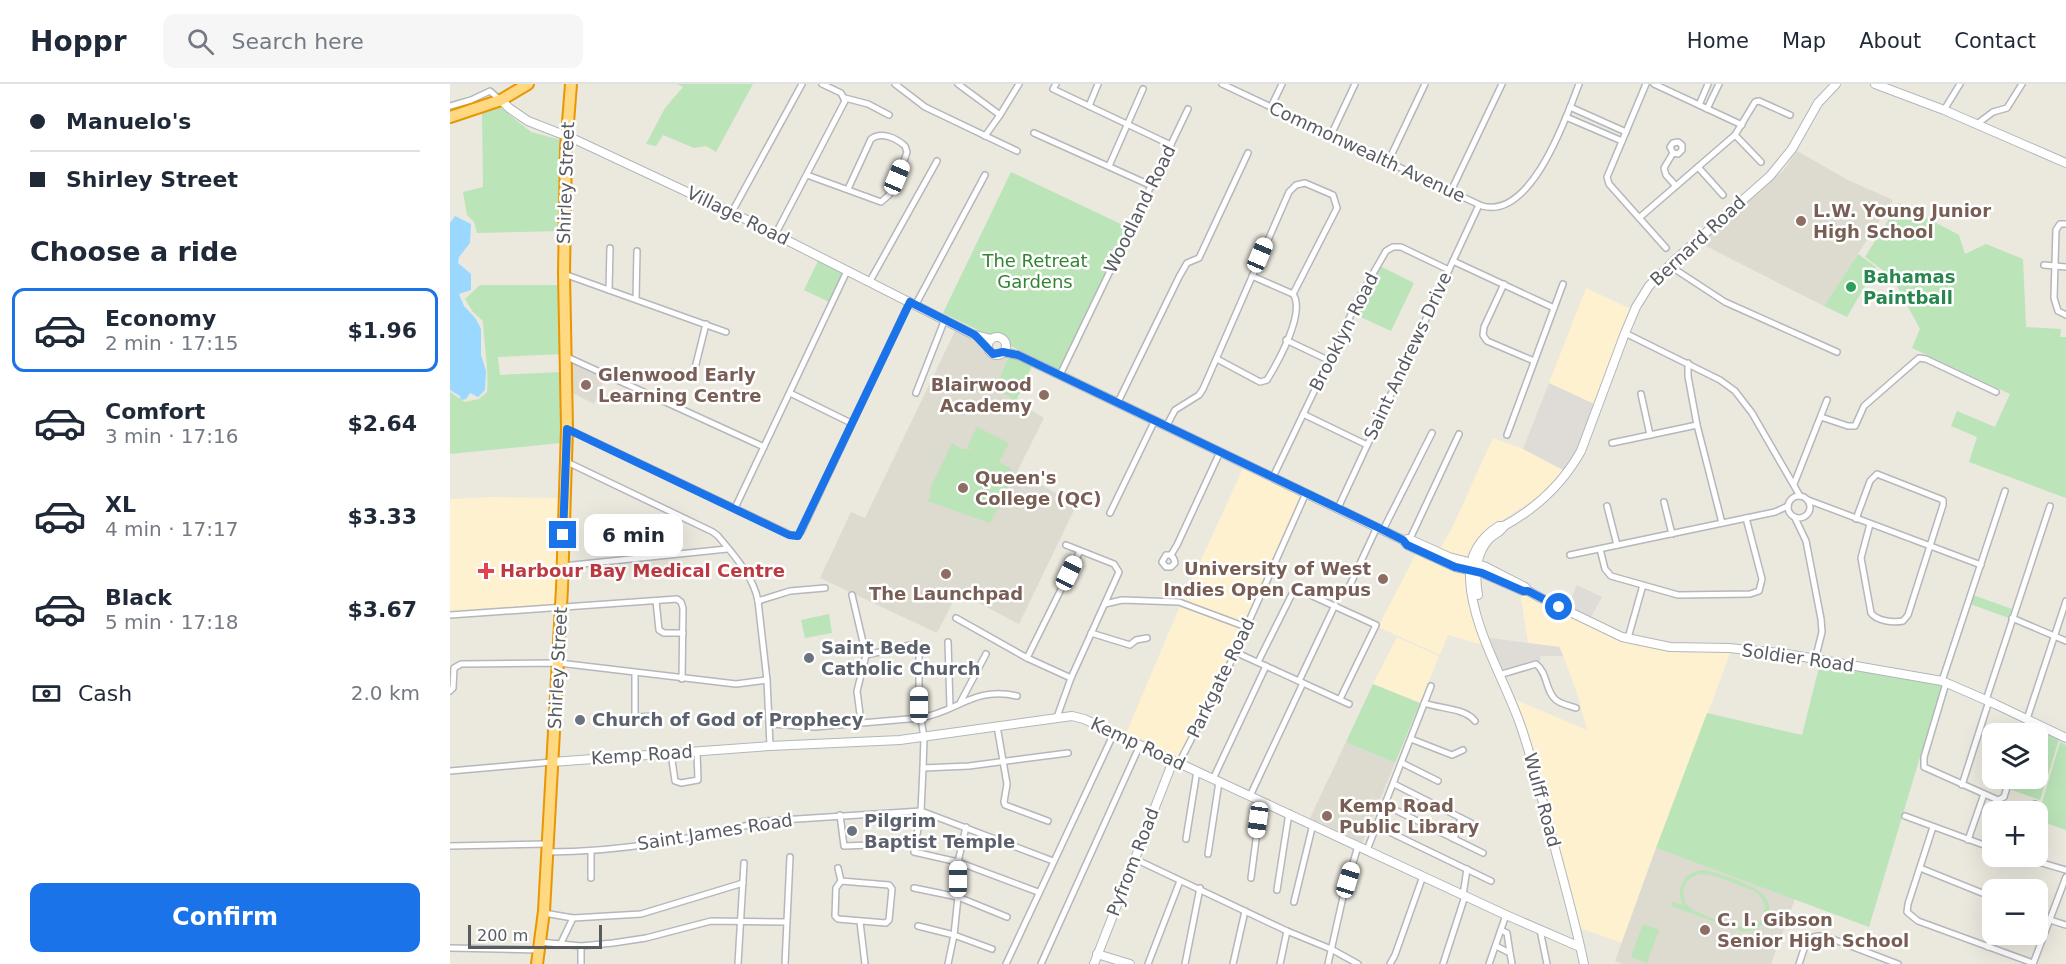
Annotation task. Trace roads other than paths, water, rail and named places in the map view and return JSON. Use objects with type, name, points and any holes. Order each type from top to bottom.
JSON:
[{"type":"highway","points":[[450,117],[501,100],[528,84]]},
{"type":"highway","name":"Shirley Street","points":[[537,964],[544,914],[563,566],[567,429],[564,274],[569,88]]},
{"type":"main road","name":"Bernard Road","points":[[1474,567],[1475,550],[1486,535],[1532,508],[1574,464],[1581,451],[1624,333],[1649,286],[1770,176],[1792,148],[1818,103],[1836,84]]},
{"type":"main road","points":[[1875,84],[1944,110],[2066,163]]},
{"type":"main road","name":"Village Road","points":[[501,100],[528,121],[567,136],[732,212],[975,335],[991,339],[1000,338],[1004,348],[1407,541],[1455,567],[1474,567]]},
{"type":"main road","name":"Village Road","points":[[975,335],[993,354],[1004,348]]},
{"type":"main road","points":[[987,347],[991,339]]},
{"type":"main road","name":"Soldier Road","points":[[1474,567],[1628,638],[1670,647],[1752,650],[1944,682],[2066,738]]},
{"type":"main road","name":"Wulff Road","points":[[1474,567],[1473,598],[1484,637],[1519,720],[1532,760],[1584,964]]},
{"type":"main road","name":"Kemp Road","points":[[552,762],[770,746],[924,738],[1057,717],[1078,717],[1580,947]]},
{"type":"main road","name":"Pyfrom Road","points":[[1094,964],[1176,762]]},
{"type":"main road","points":[[1097,954],[1130,964]]},
{"type":"street","points":[[732,212],[802,84]]},
{"type":"street","points":[[822,84],[841,93],[845,98],[868,104],[889,115]]},
{"type":"street","points":[[895,84],[925,107],[1017,151]]},
{"type":"street","points":[[958,84],[1000,116]]},
{"type":"street","points":[[985,136],[1019,84]]},
{"type":"street","points":[[1056,84],[1053,89],[1171,145]]},
{"type":"street","points":[[1089,106],[1098,84]]},
{"type":"street","name":"Commonwealth Avenue","points":[[1222,84],[1479,205]]},
{"type":"street","points":[[1271,107],[1282,84]]},
{"type":"street","points":[[1331,135],[1355,84]]},
{"type":"street","points":[[1388,162],[1425,84]]},
{"type":"street","points":[[1451,191],[1502,84]]},
{"type":"street","points":[[1479,205],[1490,208],[1503,205],[1525,189],[1544,165],[1579,84]]},
{"type":"street","points":[[1646,84],[1608,174],[1608,182],[1666,248]]},
{"type":"street","points":[[1656,84],[1742,125]]},
{"type":"street","points":[[1699,105],[1708,84]]},
{"type":"street","points":[[1707,109],[1719,84]]},
{"type":"street","points":[[1944,110],[1960,84]]},
{"type":"street","points":[[1977,124],[1993,112],[2007,108],[2022,84]]},
{"type":"street","points":[[1109,166],[1143,89]]},
{"type":"street","points":[[450,106],[490,91],[501,100]]},
{"type":"street","points":[[776,235],[843,106],[845,98]]},
{"type":"street","points":[[1639,218],[1735,135],[1754,103],[1757,101],[1790,115]]},
{"type":"street","points":[[1570,107],[1626,132]]},
{"type":"street","name":"Woodland Road","points":[[1060,375],[1188,109]]},
{"type":"street","points":[[1566,117],[1622,141]]},
{"type":"street","points":[[1035,133],[1152,186]]},
{"type":"street","points":[[807,175],[874,201],[884,201],[889,195],[905,158],[907,152],[905,146],[883,135],[875,135],[848,189]]},
{"type":"street","points":[[1735,135],[1761,162]]},
{"type":"street","points":[[1118,402],[1179,277],[1187,263],[1199,258],[1248,153]]},
{"type":"street","points":[[1673,153],[1665,164],[1664,171],[1676,186]]},
{"type":"street","points":[[870,281],[937,161]]},
{"type":"street","points":[[1698,167],[1723,195]]},
{"type":"street","points":[[567,429],[792,536],[797,536],[800,534],[851,423],[913,303],[985,175]]},
{"type":"street","points":[[1167,425],[1175,410],[1201,393],[1286,196],[1298,184],[1311,184],[1334,196],[1337,208],[1293,294]]},
{"type":"street","name":"Saint Andrews Drive","points":[[1338,508],[1479,205]]},
{"type":"street","points":[[2066,224],[2060,224],[2057,228],[2055,302],[2058,311],[2066,315]]},
{"type":"street","name":"Brooklyn Road","points":[[1273,477],[1359,298],[1388,249],[1395,246],[1403,248],[1449,270]]},
{"type":"street","points":[[609,290],[610,248]]},
{"type":"street","points":[[636,299],[637,252]]},
{"type":"street","points":[[1453,261],[1554,308]]},
{"type":"street","points":[[2044,265],[2066,267]]},
{"type":"street","points":[[1670,266],[1725,302],[1838,352]]},
{"type":"street","points":[[735,508],[847,271]]},
{"type":"street","points":[[564,274],[726,332]]},
{"type":"street","points":[[1217,359],[1264,382],[1268,378],[1297,314],[1297,303],[1293,294],[1252,276]]},
{"type":"street","points":[[1504,284],[1484,327],[1483,335],[1487,341],[1534,361]]},
{"type":"street","points":[[1507,435],[1563,284]]},
{"type":"street","points":[[916,393],[945,319]]},
{"type":"street","points":[[693,375],[706,324]]},
{"type":"street","points":[[1624,333],[1720,380],[1740,396],[1800,496]]},
{"type":"street","points":[[1286,340],[1328,360]]},
{"type":"street","points":[[565,356],[764,447]]},
{"type":"street","points":[[1821,417],[1855,426],[1864,406],[1919,358],[1926,358],[1996,392]]},
{"type":"street","points":[[1688,363],[1697,425],[1722,523]]},
{"type":"street","points":[[790,393],[851,423]]},
{"type":"street","points":[[1641,394],[1650,435]]},
{"type":"street","points":[[1570,555],[1775,512],[1788,506],[1827,400]]},
{"type":"street","points":[[1303,414],[1367,445]]},
{"type":"street","points":[[1110,513],[1155,420]]},
{"type":"street","points":[[1612,443],[1697,425]]},
{"type":"street","points":[[1350,585],[1432,433]]},
{"type":"street","points":[[1407,541],[1459,434]]},
{"type":"street","points":[[1171,555],[1220,452]]},
{"type":"street","points":[[566,462],[713,532],[753,584],[758,600],[767,680],[770,746]]},
{"type":"street","points":[[1856,519],[1870,481],[1875,475],[1883,475],[1943,500],[1906,619],[1897,622],[1875,617],[1869,604],[1861,558],[1870,524]]},
{"type":"street","points":[[2005,491],[1944,682],[1923,763],[1930,771],[1996,799],[2002,798],[2006,789]]},
{"type":"street","name":"Parkgate Road","points":[[1176,762],[1235,652],[1306,493]]},
{"type":"street","points":[[1793,497],[1800,496],[1981,565]]},
{"type":"street","points":[[1806,541],[1808,515],[1811,507],[1808,500]]},
{"type":"street","points":[[1664,502],[1672,534]]},
{"type":"street","points":[[1607,506],[1617,545]]},
{"type":"street","points":[[1788,506],[1806,541],[1821,619],[1822,632],[1815,660]]},
{"type":"street","points":[[1962,785],[2012,618],[2050,506]]},
{"type":"street","points":[[1795,518],[1803,518],[1826,507]]},
{"type":"street","points":[[1775,512],[1790,513]]},
{"type":"street","points":[[1600,549],[1608,574],[1642,585],[1685,596],[1757,593],[1761,589],[1762,579],[1746,518]]},
{"type":"street","points":[[1057,717],[1071,678],[1119,572],[1114,564],[1066,545]]},
{"type":"street","points":[[563,566],[727,549]]},
{"type":"street","points":[[1027,658],[1080,551]]},
{"type":"street","points":[[1628,638],[1642,585]]},
{"type":"street","points":[[758,600],[790,591],[825,588]]},
{"type":"street","points":[[1257,662],[1295,588],[1335,605],[1376,625],[1340,699]]},
{"type":"street","points":[[852,595],[866,655],[857,691],[861,722]]},
{"type":"street","points":[[450,615],[675,599],[681,602],[682,679]]},
{"type":"street","points":[[1105,604],[1122,600],[1179,602],[1246,627]]},
{"type":"street","points":[[656,601],[659,630],[664,633],[683,633]]},
{"type":"street","points":[[2027,723],[2066,601]]},
{"type":"street","points":[[1250,796],[1335,605]]},
{"type":"street","points":[[956,618],[1027,658],[1071,678]]},
{"type":"street","points":[[2012,618],[2066,641]]},
{"type":"street","points":[[1091,633],[1130,645],[1136,640],[1147,638]]},
{"type":"street","points":[[948,642],[950,707]]},
{"type":"street","points":[[866,655],[911,645],[917,647],[919,654],[920,718],[924,738],[924,768],[921,811],[914,852],[958,862],[1038,892]]},
{"type":"street","points":[[1235,652],[1349,704]]},
{"type":"street","points":[[960,704],[986,654]]},
{"type":"street","points":[[450,691],[453,688],[454,668],[461,664],[559,663],[736,684],[767,680]]},
{"type":"street","points":[[1499,675],[1536,664],[1542,670],[1554,698],[1576,708]]},
{"type":"street","points":[[1208,854],[1216,781],[1266,666]]},
{"type":"street","points":[[635,673],[635,714],[637,717],[654,716]]},
{"type":"street","points":[[1367,850],[1431,686]]},
{"type":"street","points":[[770,724],[815,727],[920,718],[932,716],[982,694],[1005,693],[1017,696]]},
{"type":"street","points":[[1424,703],[1441,709],[1466,713],[1475,721]]},
{"type":"street","points":[[997,726],[1008,784],[1004,797],[1005,805],[1048,821]]},
{"type":"street","points":[[1006,964],[1114,733]]},
{"type":"street","points":[[1411,739],[1452,755],[1463,750]]},
{"type":"street","points":[[1041,964],[1140,745]]},
{"type":"street","points":[[671,753],[675,781],[681,783],[698,780],[698,752]]},
{"type":"street","points":[[924,768],[1003,763],[1068,753]]},
{"type":"street","points":[[450,771],[552,762]]},
{"type":"street","points":[[1402,763],[1438,781]]},
{"type":"street","points":[[1186,839],[1197,771]]},
{"type":"street","points":[[1394,784],[1471,823]]},
{"type":"street","points":[[1968,840],[1984,794]]},
{"type":"street","points":[[1251,878],[1261,801]]},
{"type":"street","points":[[1385,805],[1483,853]]},
{"type":"street","name":"Saint James Road","points":[[450,846],[548,848],[591,852],[676,840],[743,828],[766,821],[921,811],[1053,861]]},
{"type":"street","points":[[1277,890],[1289,813]]},
{"type":"street","points":[[840,815],[844,846],[898,844]]},
{"type":"street","points":[[1905,816],[1982,845]]},
{"type":"street","points":[[1454,839],[1461,818]]},
{"type":"street","points":[[1294,902],[1313,824]]},
{"type":"street","points":[[1377,826],[1491,881]]},
{"type":"street","points":[[948,964],[958,897],[958,862],[966,827]]},
{"type":"street","points":[[1933,827],[1907,909],[1910,916],[1918,921],[2033,964],[2066,877]]},
{"type":"street","points":[[1328,964],[1342,897],[1358,846]]},
{"type":"street","points":[[591,852],[591,878]]},
{"type":"street","points":[[785,964],[790,857]]},
{"type":"street","points":[[1135,859],[1287,931],[1331,949],[1358,964]]},
{"type":"street","points":[[738,964],[744,863]]},
{"type":"street","points":[[2048,865],[2066,870]]},
{"type":"street","points":[[838,868],[841,881],[836,888],[835,916],[838,919],[860,922],[886,923],[889,920],[892,889],[889,885],[841,881]]},
{"type":"street","points":[[1920,868],[1982,893]]},
{"type":"street","points":[[1443,964],[1464,895],[1467,869]]},
{"type":"street","points":[[1390,964],[1423,876]]},
{"type":"street","points":[[1148,964],[1180,881]]},
{"type":"street","points":[[544,914],[573,918],[641,915],[743,883]]},
{"type":"street","points":[[914,888],[958,897],[1007,917]]},
{"type":"street","points":[[1185,964],[1200,888]]},
{"type":"street","points":[[1233,964],[1245,911]]},
{"type":"street","points":[[1489,964],[1506,915]]},
{"type":"street","points":[[561,944],[573,918]]},
{"type":"street","points":[[2050,920],[2066,925]]},
{"type":"street","points":[[450,948],[561,944],[581,946],[646,938],[711,921],[786,922]]},
{"type":"street","points":[[860,922],[865,964]]},
{"type":"street","points":[[918,926],[954,935],[992,949]]},
{"type":"street","points":[[1501,930],[1507,933],[1512,964]]},
{"type":"street","points":[[1540,930],[1547,964]]},
{"type":"street","points":[[1280,964],[1287,931]]},
{"type":"street","points":[[1799,964],[1808,941],[1816,936],[1827,937],[1898,964]]},
{"type":"street","points":[[581,946],[581,964]]},
{"type":"street","points":[[1496,946],[1510,953]]},
{"type":"water","points":[[455,216],[471,224],[470,243],[459,257],[458,263],[471,274],[471,290],[459,294],[464,306],[476,319],[481,329],[481,355],[486,371],[485,390],[478,397],[470,393],[466,399],[461,400],[460,396],[450,390],[450,223]]},
{"type":"place","name":"L.W. Young Junior High School","points":[[1801,221]]},
{"type":"place","name":"Bahamas Paintball","points":[[1851,287]]},
{"type":"place","name":"Glenwood Early Learning Centre","points":[[586,385]]},
{"type":"place","name":"Blairwood Academy","points":[[1044,395]]},
{"type":"place","name":"Queen's College (QC)","points":[[963,488]]},
{"type":"place","name":"Harbour Bay Medical Centre","points":[[486,571]]},
{"type":"place","name":"The Launchpad","points":[[946,574]]},
{"type":"place","name":"University of West Indies Open Campus","points":[[1383,579]]},
{"type":"place","name":"Saint Bede Catholic Church","points":[[809,658]]},
{"type":"place","name":"Church of God of Prophecy","points":[[580,720]]},
{"type":"place","name":"Kemp Road Public Library","points":[[1327,816]]},
{"type":"place","name":"Pilgrim Baptist Temple","points":[[852,831]]},
{"type":"place","name":"C. I. Gibson Senior High School","points":[[1705,930]]},
{"type":"park label","name":"The Retreat Gardens","points":[[1035,271]]}]
